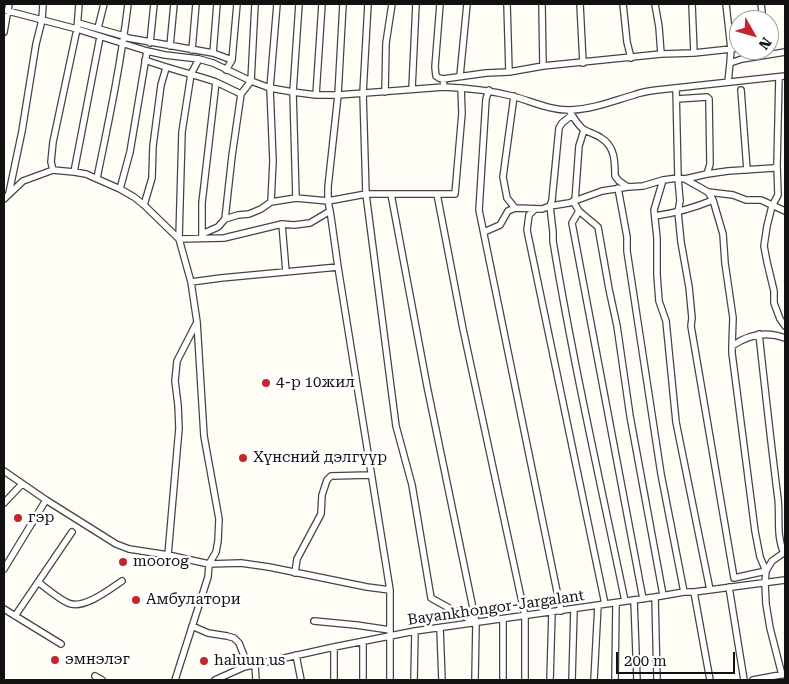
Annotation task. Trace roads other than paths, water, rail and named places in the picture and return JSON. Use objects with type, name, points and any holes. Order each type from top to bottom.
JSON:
[{"type":"street","points":[[4,32],[6,10],[9,4]]},
{"type":"street","points":[[9,193],[44,4]]},
{"type":"street","points":[[53,170],[51,162],[53,142],[77,30],[80,4]]},
{"type":"street","points":[[98,28],[104,4]]},
{"type":"street","points":[[97,178],[111,112],[128,4]]},
{"type":"street","points":[[150,43],[154,4]]},
{"type":"street","points":[[170,46],[174,4]]},
{"type":"street","points":[[192,50],[196,4]]},
{"type":"street","points":[[212,53],[217,4]]},
{"type":"street","points":[[226,70],[232,60],[237,4]]},
{"type":"street","points":[[225,220],[241,94],[251,82],[256,4]]},
{"type":"street","points":[[271,202],[273,161],[270,88],[278,4]]},
{"type":"street","points":[[296,198],[293,92],[299,4]]},
{"type":"street","points":[[316,95],[322,4]]},
{"type":"street","points":[[343,4],[338,95],[328,201],[390,590],[390,680]]},
{"type":"street","points":[[368,4],[363,93],[366,194],[396,426],[412,485],[431,598],[476,623]]},
{"type":"street","points":[[385,92],[386,43],[392,4]]},
{"type":"street","points":[[412,89],[416,4]]},
{"type":"street","points":[[440,4],[435,67],[436,76],[443,79],[509,72],[543,66],[729,49]]},
{"type":"street","points":[[460,76],[467,4]]},
{"type":"street","points":[[507,4],[509,72]]},
{"type":"street","points":[[542,4],[543,66]]},
{"type":"street","points":[[580,4],[583,63]]},
{"type":"street","points":[[623,4],[627,42],[631,58]]},
{"type":"street","points":[[655,4],[661,54]]},
{"type":"street","points":[[692,4],[694,53]]},
{"type":"street","points":[[726,4],[729,31]]},
{"type":"street","points":[[6,10],[147,51],[213,63],[251,82],[270,88],[316,95],[444,87],[461,88],[489,90],[571,113],[636,94],[657,90],[728,82],[782,79],[777,166],[778,195],[772,206],[764,246],[774,291],[774,303],[780,320],[785,326]]},
{"type":"street","points":[[78,22],[128,38],[212,53],[232,60]]},
{"type":"street","points":[[74,172],[100,36]]},
{"type":"street","points":[[120,188],[130,152],[147,51]]},
{"type":"street","points":[[175,680],[208,577],[209,564],[216,552],[219,519],[204,436],[197,322],[191,282],[179,239],[182,132],[191,74],[199,59]]},
{"type":"street","points":[[145,60],[216,82],[241,94]]},
{"type":"street","points":[[728,82],[730,60]]},
{"type":"street","points":[[730,63],[739,60]]},
{"type":"street","points":[[144,205],[152,178],[153,146],[161,85],[166,68]]},
{"type":"street","points":[[443,79],[444,87]]},
{"type":"street","points":[[202,236],[202,203],[216,82]]},
{"type":"street","points":[[202,236],[218,227],[225,220],[238,215],[249,214],[271,202],[296,198],[328,201],[366,194],[455,194],[462,113],[461,88]]},
{"type":"street","points":[[676,88],[680,242],[689,287],[691,326],[734,578],[732,586],[744,680]]},
{"type":"street","points":[[489,90],[486,99],[479,210],[561,611]]},
{"type":"street","points":[[741,90],[746,170]]},
{"type":"street","points":[[514,96],[503,177],[507,198],[515,208]]},
{"type":"street","points":[[677,99],[702,96],[709,99],[710,164],[707,174]]},
{"type":"street","points":[[571,113],[584,130],[602,138],[612,148],[615,176],[628,187]]},
{"type":"street","points":[[571,113],[559,128],[550,206],[553,241],[574,361],[625,602]]},
{"type":"street","points":[[584,130],[579,146],[574,201],[579,211],[598,227],[663,595]]},
{"type":"street","points":[[685,180],[707,174],[774,168],[777,166]]},
{"type":"street","points":[[4,199],[23,181],[53,170],[74,172],[97,178],[120,188],[144,205],[179,239]]},
{"type":"street","points":[[484,232],[500,224],[508,211],[515,208],[534,209],[574,201],[602,191],[643,186],[678,178],[708,192],[733,195],[746,200],[760,200],[785,211]]},
{"type":"street","points":[[663,180],[654,210],[657,238],[657,275],[660,301],[666,321],[676,422],[710,590]]},
{"type":"street","points":[[618,188],[661,474],[684,592]]},
{"type":"street","points":[[708,192],[713,200],[724,234],[725,263],[733,318],[732,353],[755,531],[760,557],[766,571]]},
{"type":"street","points":[[391,194],[427,386],[476,623],[475,680]]},
{"type":"street","points":[[437,194],[463,329],[524,616],[525,680]]},
{"type":"street","points":[[654,216],[678,212],[713,200]]},
{"type":"street","points":[[534,209],[530,216],[527,230],[605,604]]},
{"type":"street","points":[[179,239],[202,236],[224,238],[282,224],[294,226],[310,223],[330,211]]},
{"type":"street","points":[[579,211],[572,223],[643,599]]},
{"type":"street","points":[[282,224],[286,272]]},
{"type":"street","points":[[191,282],[338,267]]},
{"type":"street","points":[[168,555],[179,428],[175,381],[177,361],[197,322]]},
{"type":"street","points":[[732,346],[759,334],[776,335],[785,338]]},
{"type":"street","points":[[753,680],[784,675],[770,628],[766,604],[766,571],[772,561],[784,552],[781,547],[779,533],[778,504],[759,334]]},
{"type":"street","points":[[4,471],[116,544],[129,549],[209,564],[241,563],[390,590]]},
{"type":"street","points":[[294,572],[297,559],[321,514],[322,495],[327,480],[331,476],[371,475]]},
{"type":"street","points":[[4,503],[22,484]]},
{"type":"street","points":[[4,569],[46,500]]},
{"type":"street","points":[[15,616],[72,532]]},
{"type":"street","points":[[734,578],[766,571]]},
{"type":"street","name":"Bayankhongor-Jargalant","points":[[215,680],[226,678],[255,664],[362,641],[390,633],[440,628],[684,592],[785,580]]},
{"type":"street","points":[[38,582],[67,603],[76,605],[96,598],[122,581]]},
{"type":"street","points":[[694,592],[710,680]]},
{"type":"street","points":[[655,597],[657,680]]},
{"type":"street","points":[[634,600],[637,680]]},
{"type":"street","points":[[615,680],[616,603]]},
{"type":"street","points":[[594,680],[598,606]]},
{"type":"street","points":[[4,609],[61,644]]},
{"type":"street","points":[[572,680],[574,609]]},
{"type":"street","points":[[550,680],[552,612]]},
{"type":"street","points":[[503,680],[504,619]]},
{"type":"street","points":[[314,621],[356,625],[390,633]]},
{"type":"street","points":[[192,626],[208,633],[234,638],[239,644],[248,666]]},
{"type":"street","points":[[440,628],[442,680]]},
{"type":"street","points":[[414,680],[415,631]]},
{"type":"street","points":[[362,641],[363,680]]},
{"type":"street","points":[[334,647],[334,680]]},
{"type":"street","points":[[296,655],[300,680]]},
{"type":"street","points":[[255,664],[256,680]]},
{"type":"street","points":[[95,676],[102,680]]},
{"type":"place","name":"4-р 10жил","points":[[266,383]]},
{"type":"place","name":"Хүнсний дэлгүүр","points":[[243,458]]},
{"type":"place","name":"гэр","points":[[18,518]]},
{"type":"place","name":"moorog","points":[[123,562]]},
{"type":"place","name":"Амбулатори","points":[[136,600]]},
{"type":"place","name":"эмнэлэг","points":[[55,660]]},
{"type":"place","name":"haluun us","points":[[204,661]]}]
